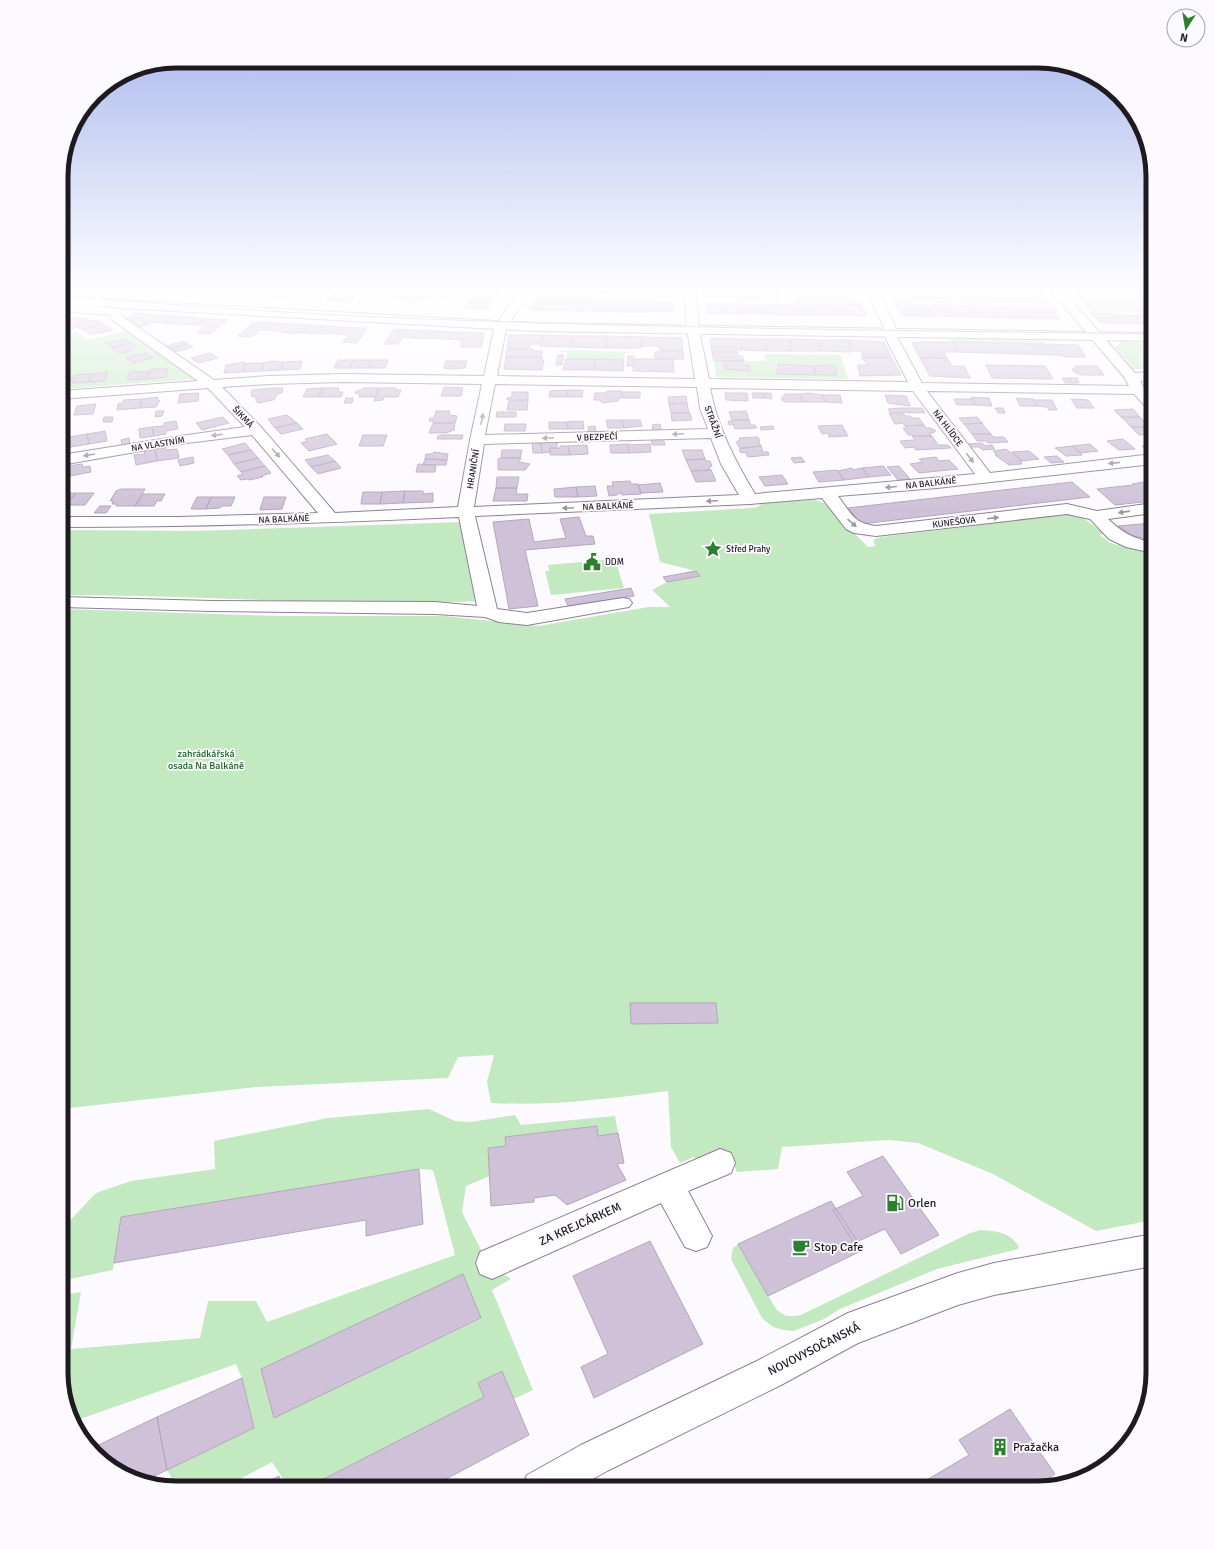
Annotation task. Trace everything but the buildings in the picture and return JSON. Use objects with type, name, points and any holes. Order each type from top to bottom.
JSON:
[{"type":"street","name":"ŠIKMÁ","points":[[182,363],[211,384],[256,430],[331,518]]},
{"type":"street","name":"HRANIČNÍ","points":[[488,612],[468,518],[465,513],[477,440],[493,363]]},
{"type":"street","name":"STRÁŽNÍ","points":[[700,363],[707,408],[729,464],[750,499]]},
{"type":"street","name":"NA HLÍDCE","points":[[906,363],[917,386],[985,477]]},
{"type":"street","points":[[1119,363],[1146,399]]},
{"type":"street","points":[[1131,377],[1146,376]]},
{"type":"street","points":[[68,394],[269,380],[343,378],[490,379],[1138,390]]},
{"type":"street","name":"NA VLASTNÍM","points":[[68,459],[187,439],[256,430]]},
{"type":"street","name":"V BEZPEČÍ","points":[[477,440],[717,433]]},
{"type":"street","name":"NA BALKÁNĚ","points":[[68,522],[178,522],[331,518],[750,499],[827,493],[1146,460]]},
{"type":"street","name":"KUNEŠOVA","points":[[827,493],[852,525],[860,529],[876,531],[1068,509],[1081,511],[1096,516],[1116,535],[1146,546]]},
{"type":"street","name":"KUNEŠOVA","points":[[1096,516],[1146,509]]},
{"type":"street","points":[[68,602],[212,606],[435,608],[488,612],[499,616],[527,619],[623,603]]},
{"type":"street","name":"ZA KREJCÁRKEM","points":[[492,1263],[720,1163]]},
{"type":"street","points":[[668,1185],[696,1236]]},
{"type":"street","name":"NOVOVYSOČANSKÁ","points":[[553,1481],[594,1458],[769,1372],[848,1330],[958,1289],[994,1279],[1146,1251]]},
{"type":"green space","points":[[68,363],[172,363],[195,379],[68,388],[68,380]],"holes":[[[168,369],[166,377],[127,380],[130,372]],[[107,372],[105,381],[72,383],[73,380],[68,380],[75,377],[75,375]]]},
{"type":"green space","points":[[714,363],[723,363],[724,366],[726,366],[725,369],[750,371],[749,365],[743,365],[743,363],[843,363],[848,379],[716,377]],"holes":[[[779,364],[835,366],[837,375],[777,374],[777,370],[779,370]]]},
{"type":"green space","points":[[1129,363],[1146,363],[1146,369],[1134,369]]},
{"type":"green space","name":"zahrádkářská osada Na Balkáně","points":[[806,497],[824,503],[868,547],[876,546],[874,544],[874,539],[882,537],[1066,514],[1082,517],[1104,534],[1100,535],[1110,543],[1146,552],[1146,1221],[1096,1231],[993,1174],[918,1143],[889,1140],[782,1147],[778,1169],[737,1172],[728,1150],[696,1160],[694,1157],[680,1163],[671,1147],[668,1091],[557,1103],[491,1103],[487,1082],[494,1055],[458,1057],[448,1078],[257,1087],[68,1108],[68,609],[280,616],[444,616],[539,626],[649,607],[670,607],[652,590],[667,582],[700,576],[696,571],[660,562],[649,514],[752,508],[758,507],[764,501]]},
{"type":"green space","points":[[463,522],[482,601],[377,603],[68,595],[68,530],[193,531]]},
{"type":"green space","points":[[615,559],[624,588],[551,595],[545,571],[549,571],[548,565]]},
{"type":"green space","points":[[429,1109],[455,1121],[471,1122],[515,1115],[521,1125],[615,1116],[618,1133],[598,1136],[597,1126],[506,1137],[506,1146],[488,1148],[490,1176],[466,1186],[462,1212],[488,1264],[511,1279],[492,1290],[533,1390],[514,1399],[502,1371],[478,1383],[484,1397],[320,1481],[284,1481],[272,1462],[236,1481],[173,1481],[167,1470],[254,1428],[242,1378],[236,1364],[78,1419],[70,1394],[68,1380],[68,1294],[81,1292],[71,1349],[200,1338],[208,1301],[256,1301],[267,1322],[455,1255],[433,1170],[419,1169],[121,1217],[113,1270],[68,1280],[68,1223],[96,1193],[131,1181],[215,1169],[214,1141],[328,1118]],"holes":[[[463,1275],[481,1319],[274,1417],[261,1369]]]},
{"type":"green space","points":[[981,1230],[1007,1235],[1019,1247],[1018,1249],[937,1269],[840,1309],[824,1319],[794,1331],[773,1327],[762,1318],[731,1259],[733,1248],[738,1244],[776,1309],[785,1315],[797,1316],[970,1233]]},
{"type":"place","name":"Střed Prahy","points":[[713,549]]},
{"type":"place","name":"DDM","points":[[592,562]]},
{"type":"place","name":"Orlen","points":[[895,1203]]},
{"type":"place","name":"Stop Cafe","points":[[801,1247]]},
{"type":"place","name":"Pražačka","points":[[1000,1447]]}]
